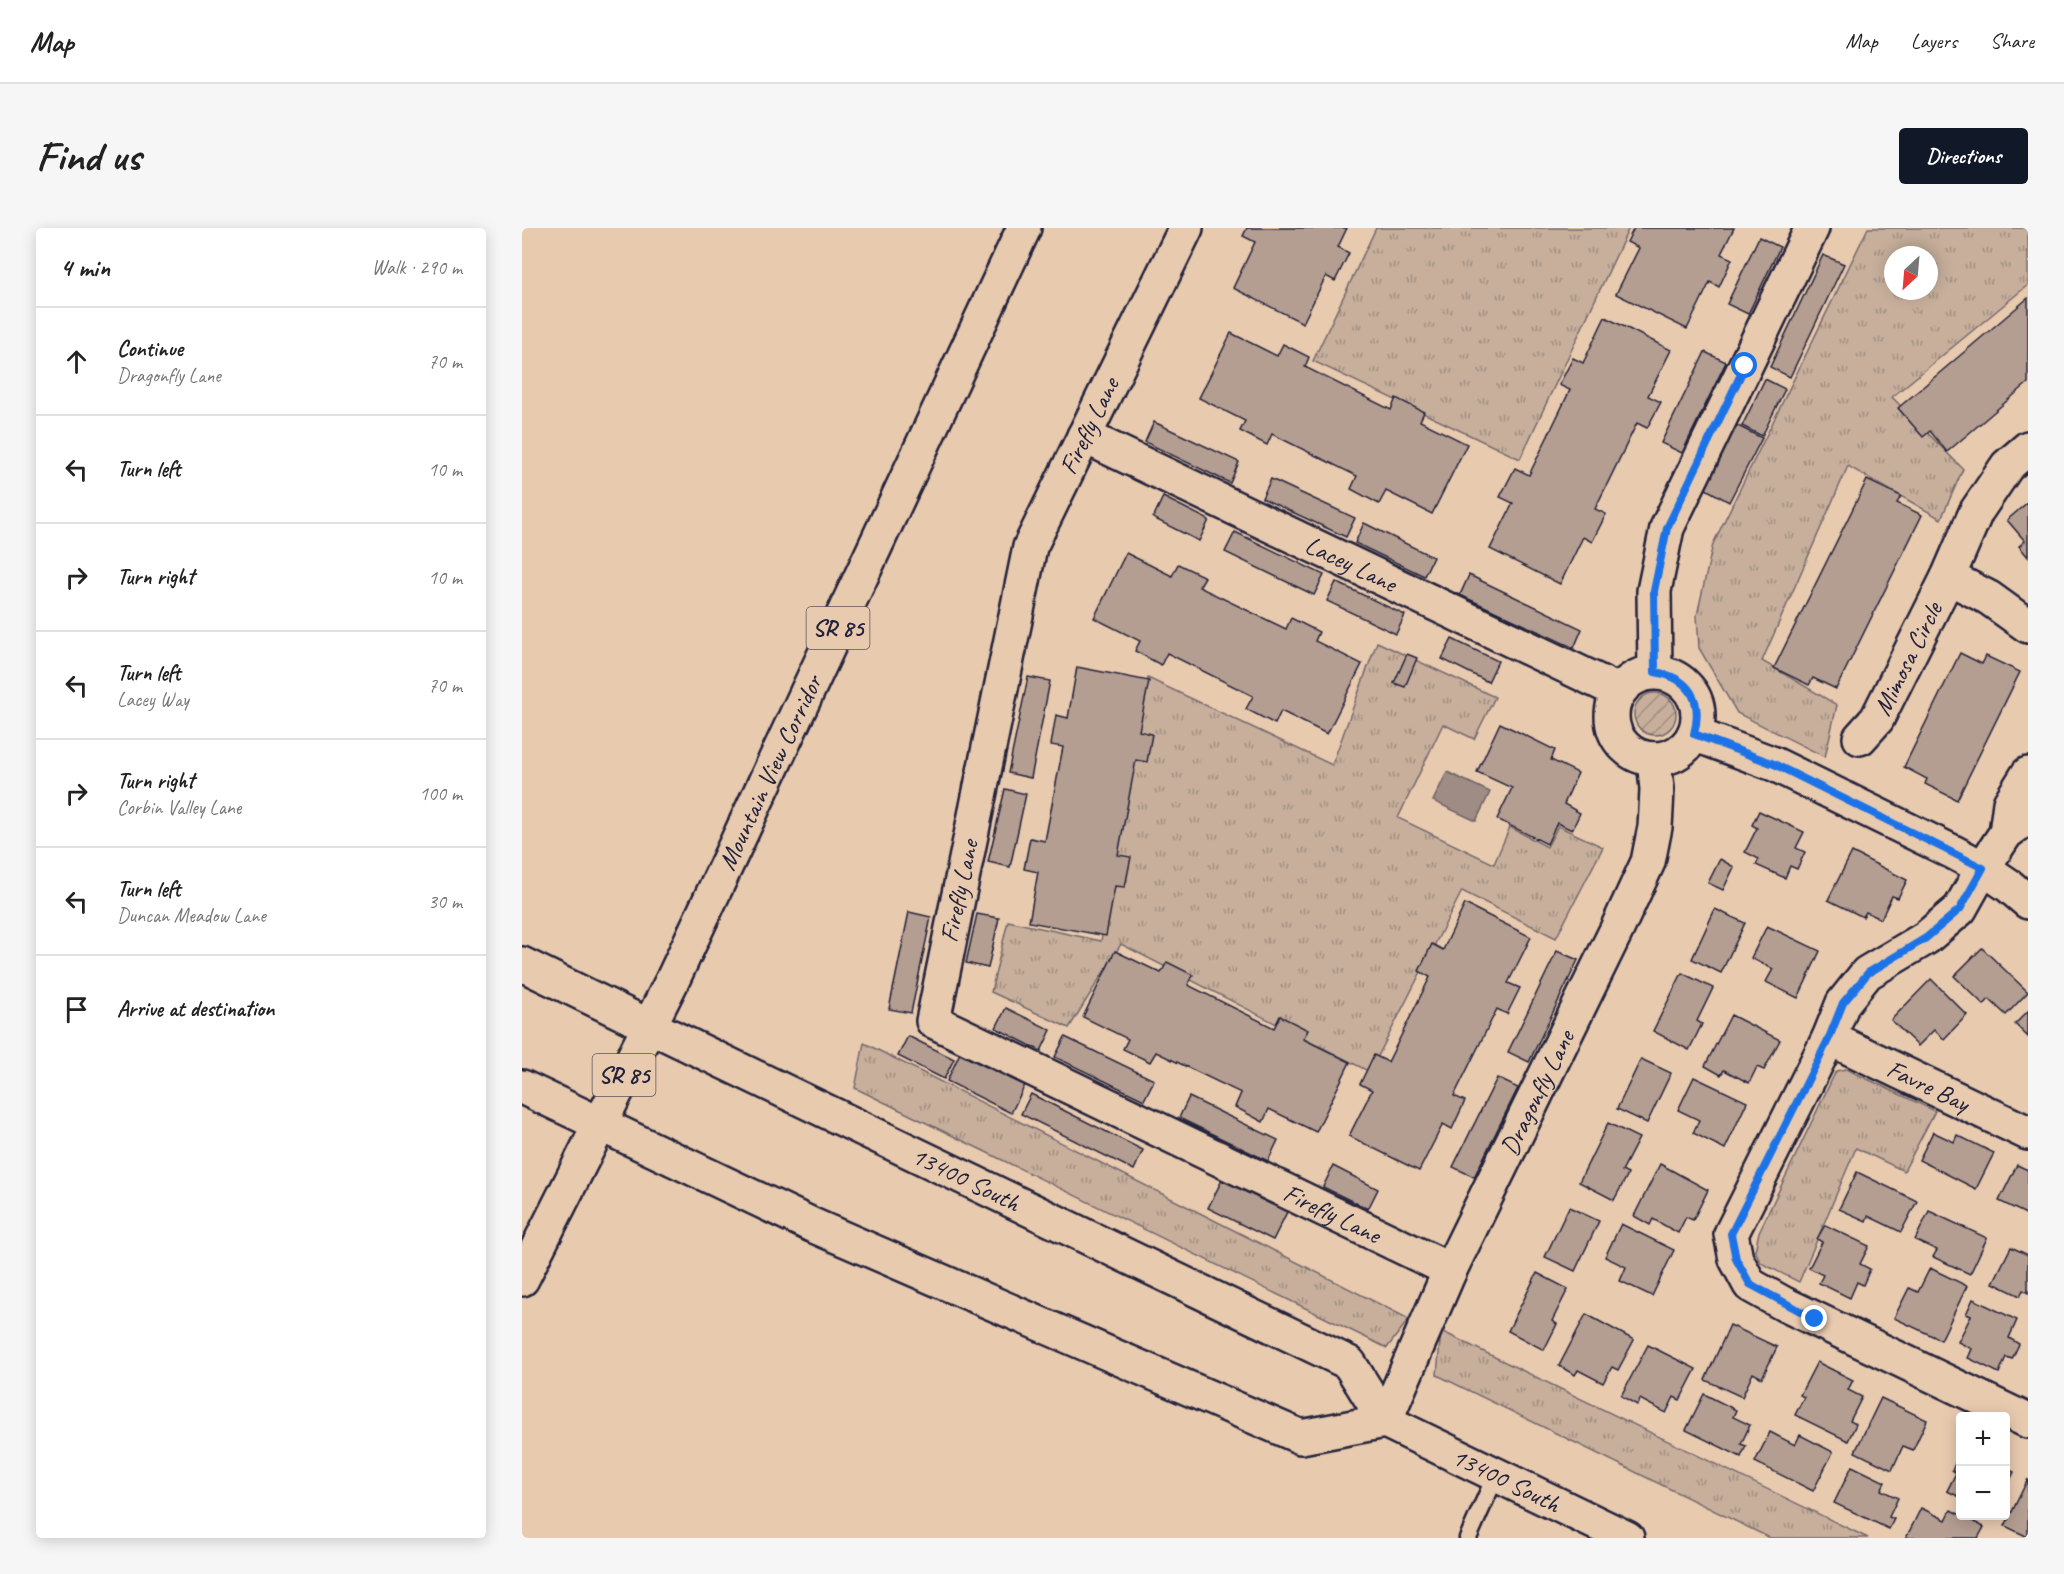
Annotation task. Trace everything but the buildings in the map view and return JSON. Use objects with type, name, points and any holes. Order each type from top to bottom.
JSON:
[{"type":"main road","name":"Mountain View Corridor","points":[[522,1279],[649,1026],[782,748],[1024,228]]},
{"type":"main road","name":"Firefly Lane","points":[[1186,228],[1030,547],[933,1021],[1450,1270]]},
{"type":"main road","points":[[1655,672],[1654,591],[1667,528],[1812,228]]},
{"type":"main road","name":"Lacey Lane","points":[[1084,436],[1618,692]]},
{"type":"main road","name":"Mimosa Circle","points":[[1860,738],[1877,719],[1948,577],[1976,512],[2007,466],[2028,448]]},
{"type":"main road","points":[[1948,577],[1989,598],[2028,626]]},
{"type":"main road","points":[[1655,672],[1669,674],[1682,681],[1692,692],[1697,706],[1698,720],[1694,734],[1687,745],[1677,753],[1665,758],[1654,759],[1637,756],[1624,747],[1616,735],[1611,720],[1612,705],[1618,692],[1628,681],[1641,674],[1655,672]]},
{"type":"main road","points":[[1694,734],[1774,764],[1983,868],[2028,902]]},
{"type":"main road","name":"Dragonfly Lane","points":[[1385,1421],[1450,1270],[1648,862],[1656,818],[1657,789],[1654,759]]},
{"type":"main road","points":[[2028,774],[2010,803],[2017,825],[1983,868],[1960,909],[1926,938],[1868,973],[1843,1003],[1829,1038],[1731,1234],[1736,1259],[1750,1284],[1784,1304],[2028,1421]]},
{"type":"main road","name":"13400 South","points":[[522,964],[1349,1363],[1385,1421],[1627,1538]]},
{"type":"main road","name":"Favre Bay","points":[[1829,1038],[2028,1133]]},
{"type":"main road","points":[[522,1087],[812,1226],[1301,1437],[1385,1421]]},
{"type":"lane","points":[[1467,1538],[1496,1475]]},
{"type":"green space","points":[[1376,228],[1629,228],[1520,459],[1313,361]]},
{"type":"green space","points":[[1868,228],[2028,228],[2028,285],[1892,397],[1963,469],[1941,519],[1848,466],[1762,661],[1837,705],[1825,757],[1737,713],[1699,648],[1697,615],[1713,544]]},
{"type":"green space","points":[[1377,642],[1495,697],[1474,739],[1443,724],[1398,818],[1494,864],[1510,827],[1547,847],[1558,826],[1603,847],[1556,938],[1462,891],[1370,1072],[1121,944],[1069,1028],[991,992],[1008,921],[1101,941],[1148,678],[1332,765]]},
{"type":"green space","points":[[1655,693],[1663,694],[1670,699],[1675,706],[1675,722],[1670,729],[1663,734],[1655,735],[1647,734],[1640,729],[1635,722],[1634,714],[1635,706],[1640,699],[1647,694]]},
{"type":"green space","points":[[864,1043],[1409,1319],[1387,1348],[855,1088]]},
{"type":"green space","points":[[1846,1069],[1935,1111],[1904,1171],[1856,1148],[1799,1282],[1761,1263],[1755,1251],[1759,1232],[1836,1071]]},
{"type":"green space","points":[[1441,1331],[1868,1538],[1770,1538],[1437,1375]]},
{"type":"shaded area","points":[[1447,772],[1490,792],[1476,821],[1433,801]]},
{"type":"route","points":[[1745,366],[1667,528],[1654,591],[1655,672],[1669,674],[1682,681],[1692,692],[1697,706],[1698,720],[1694,734],[1774,764],[1983,868],[1960,909],[1926,938],[1868,973],[1843,1003],[1829,1038],[1731,1234],[1736,1259],[1750,1284],[1815,1319]]}]
